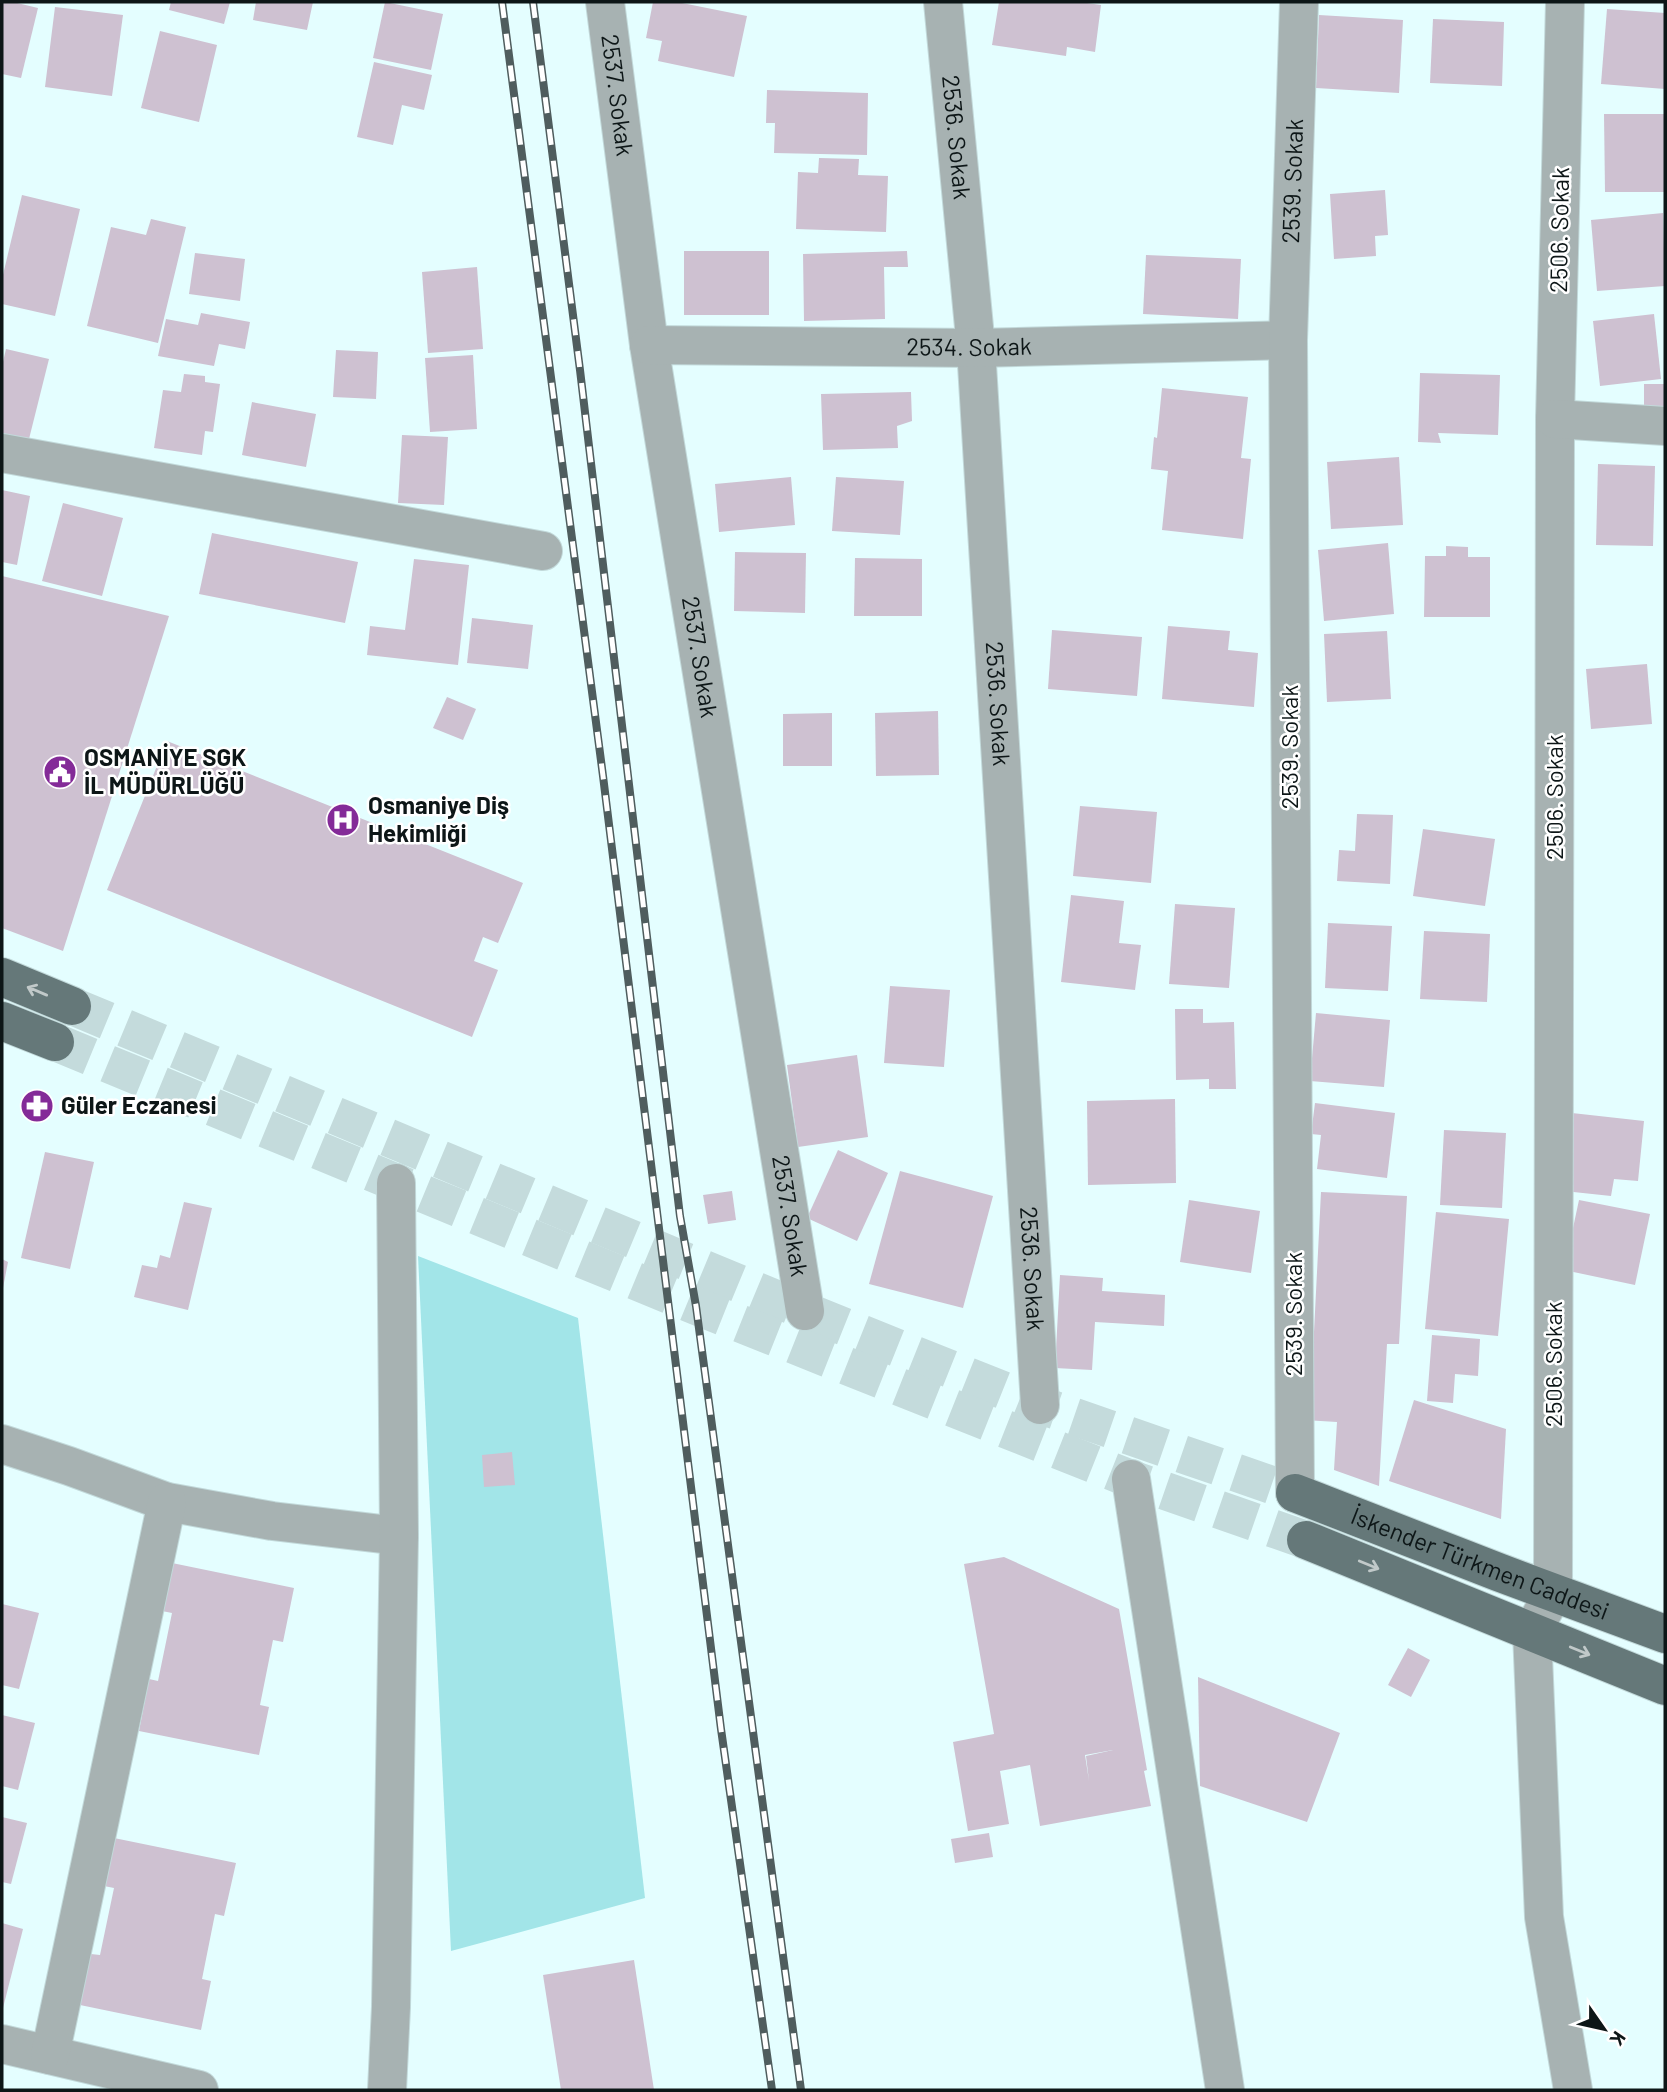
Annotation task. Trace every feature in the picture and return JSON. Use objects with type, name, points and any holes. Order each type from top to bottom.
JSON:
[{"type":"main road","points":[[2,977],[72,1006]]},
{"type":"main road","points":[[2,1020],[55,1042]]},
{"type":"main road","name":"İskender Türkmen Caddesi","points":[[1295,1493],[1665,1634]]},
{"type":"main road","name":"İskender Türkmen Caddesi","points":[[1306,1540],[1665,1686]]},
{"type":"street","name":"2537. Sokak","points":[[605,2],[649,345],[805,1311]]},
{"type":"street","name":"2536. Sokak","points":[[943,2],[976,348],[1040,1405]]},
{"type":"street","name":"2539. Sokak","points":[[1295,1493],[1288,340],[1299,2]]},
{"type":"street","name":"2506. Sokak","points":[[1553,1593],[1555,419],[1565,2]]},
{"type":"street","name":"2534. Sokak","points":[[649,345],[976,348],[1288,340]]},
{"type":"street","points":[[1555,419],[1665,426]]},
{"type":"street","points":[[2,453],[543,551]]},
{"type":"street","points":[[387,2090],[391,2007],[399,1536],[396,1183]]},
{"type":"street","points":[[2,1444],[167,1502],[272,1521],[399,1536]]},
{"type":"street","points":[[1131,1479],[1225,2090]]},
{"type":"street","points":[[50,2055],[167,1502]]},
{"type":"street","points":[[1553,1593],[1532,1632],[1544,1917],[1573,2090]]},
{"type":"street","points":[[2,2044],[199,2090]]},
{"type":"shaded area","points":[[418,1256],[578,1318],[645,1898],[451,1951]]},
{"type":"building","points":[[2,2],[38,8],[21,78],[2,74]]},
{"type":"building","points":[[171,2],[230,2],[224,24],[169,10]]},
{"type":"building","points":[[256,2],[313,2],[307,30],[253,20]]},
{"type":"building","points":[[385,2],[443,14],[431,70],[373,58]]},
{"type":"building","points":[[653,2],[677,2],[747,16],[734,77],[658,61],[662,41],[646,38]]},
{"type":"building","points":[[999,2],[1080,2],[1101,5],[1095,52],[1067,47],[1066,56],[992,45]]},
{"type":"building","points":[[55,7],[123,15],[112,96],[45,87]]},
{"type":"building","points":[[1607,9],[1665,13],[1665,89],[1601,84]]},
{"type":"building","points":[[1319,15],[1403,20],[1399,93],[1316,88]]},
{"type":"building","points":[[1433,19],[1504,22],[1502,86],[1430,83]]},
{"type":"building","points":[[160,31],[217,45],[199,122],[141,108]]},
{"type":"building","points":[[374,62],[432,75],[424,110],[402,105],[393,145],[357,137]]},
{"type":"building","points":[[767,90],[868,93],[867,155],[774,153],[775,123],[766,123]]},
{"type":"building","points":[[1604,114],[1665,114],[1665,192],[1605,192]]},
{"type":"building","points":[[819,158],[859,159],[858,175],[888,176],[886,232],[796,229],[798,172],[818,173]]},
{"type":"building","points":[[1385,190],[1388,235],[1375,236],[1376,256],[1334,259],[1330,194]]},
{"type":"building","points":[[22,195],[80,209],[55,316],[2,304],[2,279]]},
{"type":"building","points":[[1663,213],[1665,286],[1597,291],[1591,220]]},
{"type":"building","points":[[151,219],[186,227],[158,343],[87,326],[111,227],[146,235]]},
{"type":"building","points":[[684,251],[769,251],[769,315],[684,315]]},
{"type":"building","points":[[907,251],[908,267],[884,267],[885,319],[804,321],[803,254]]},
{"type":"building","points":[[195,253],[245,259],[240,301],[189,294]]},
{"type":"building","points":[[1146,255],[1241,259],[1238,319],[1143,314]]},
{"type":"building","points":[[477,267],[483,349],[428,353],[422,272]]},
{"type":"building","points":[[201,313],[250,322],[245,349],[219,344],[214,366],[158,356],[166,319],[198,325]]},
{"type":"building","points":[[1654,314],[1661,379],[1600,386],[1593,321]]},
{"type":"building","points":[[6,349],[49,359],[28,443],[2,437],[2,366]]},
{"type":"building","points":[[336,350],[378,352],[376,399],[333,397]]},
{"type":"building","points":[[473,355],[477,429],[430,432],[425,358]]},
{"type":"building","points":[[1420,373],[1500,375],[1498,435],[1438,433],[1441,443],[1418,442]]},
{"type":"building","points":[[184,374],[205,376],[205,382],[220,384],[213,432],[205,431],[202,455],[154,448],[163,390],[181,392]]},
{"type":"building","points":[[1644,384],[1665,384],[1665,408],[1644,407]]},
{"type":"building","points":[[1162,388],[1248,397],[1241,458],[1251,459],[1243,539],[1162,530],[1168,471],[1151,469]]},
{"type":"building","points":[[911,392],[912,421],[897,426],[898,448],[823,450],[821,394]]},
{"type":"building","points":[[252,402],[316,414],[306,467],[242,455]]},
{"type":"building","points":[[402,435],[448,437],[444,505],[398,503]]},
{"type":"building","points":[[1399,457],[1403,525],[1331,529],[1327,462]]},
{"type":"building","points":[[1598,464],[1655,466],[1653,546],[1596,545]]},
{"type":"building","points":[[791,477],[795,525],[719,532],[715,484]]},
{"type":"building","points":[[836,477],[904,481],[900,535],[832,531]]},
{"type":"building","points":[[2,490],[30,496],[17,565],[2,562]]},
{"type":"building","points":[[63,503],[123,518],[102,596],[42,581]]},
{"type":"building","points":[[212,533],[358,562],[345,623],[199,594]]},
{"type":"building","points":[[1388,543],[1394,614],[1324,621],[1318,550]]},
{"type":"building","points":[[1446,546],[1468,547],[1468,557],[1490,557],[1490,617],[1424,617],[1425,556],[1446,556]]},
{"type":"building","points":[[735,552],[806,553],[805,613],[734,611]]},
{"type":"building","points":[[855,558],[922,559],[922,616],[854,616]]},
{"type":"building","points":[[414,559],[469,565],[458,665],[367,655],[370,626],[405,630]]},
{"type":"building","name":"OSMANİYE SGK İL MÜDÜRLÜĞÜ","points":[[2,576],[169,616],[63,951],[2,928]]},
{"type":"building","points":[[472,618],[533,625],[528,669],[467,663]]},
{"type":"building","points":[[1168,626],[1230,631],[1228,650],[1258,653],[1254,707],[1162,699]]},
{"type":"building","points":[[1052,630],[1142,637],[1137,696],[1048,689]]},
{"type":"building","points":[[1387,631],[1391,699],[1327,702],[1324,634]]},
{"type":"building","points":[[1647,664],[1652,724],[1591,729],[1586,669]]},
{"type":"building","points":[[447,697],[476,709],[463,740],[433,728]]},
{"type":"building","points":[[938,711],[939,775],[876,776],[875,713]]},
{"type":"building","points":[[832,713],[832,766],[783,766],[783,714]]},
{"type":"building","points":[[167,741],[523,883],[498,943],[483,937],[474,961],[498,970],[472,1037],[107,890]]},
{"type":"building","points":[[1080,806],[1157,812],[1151,883],[1073,876]]},
{"type":"building","points":[[1357,814],[1393,815],[1390,884],[1337,881],[1339,850],[1355,851]]},
{"type":"building","points":[[1423,829],[1495,839],[1485,906],[1413,896]]},
{"type":"building","points":[[1071,895],[1124,901],[1119,943],[1141,945],[1135,990],[1061,982]]},
{"type":"building","points":[[1175,904],[1235,908],[1229,988],[1169,984]]},
{"type":"building","points":[[1328,923],[1392,926],[1388,991],[1325,988]]},
{"type":"building","points":[[1424,931],[1490,934],[1487,1002],[1420,999]]},
{"type":"building","points":[[890,986],[950,990],[944,1067],[884,1063]]},
{"type":"building","points":[[1175,1009],[1203,1009],[1203,1023],[1234,1022],[1236,1089],[1209,1089],[1209,1079],[1176,1080]]},
{"type":"building","points":[[1316,1013],[1390,1020],[1384,1087],[1310,1081]]},
{"type":"building","points":[[857,1055],[868,1137],[798,1147],[787,1065]]},
{"type":"building","points":[[1175,1099],[1176,1183],[1088,1185],[1087,1101]]},
{"type":"building","points":[[1315,1103],[1395,1113],[1387,1178],[1317,1169],[1321,1135],[1311,1134]]},
{"type":"building","points":[[1572,1113],[1644,1121],[1638,1181],[1614,1179],[1611,1196],[1564,1191]]},
{"type":"building","points":[[1444,1130],[1506,1133],[1502,1208],[1440,1205]]},
{"type":"building","points":[[838,1150],[888,1173],[857,1241],[807,1218]]},
{"type":"building","points":[[45,1152],[94,1162],[70,1269],[21,1258]]},
{"type":"building","points":[[900,1171],[993,1196],[963,1308],[869,1284]]},
{"type":"building","points":[[732,1191],[736,1220],[708,1224],[703,1195]]},
{"type":"building","points":[[1321,1192],[1407,1196],[1399,1344],[1387,1344],[1379,1486],[1334,1470],[1337,1422],[1304,1420],[1311,1392]]},
{"type":"building","points":[[1189,1200],[1260,1211],[1251,1273],[1180,1262]]},
{"type":"building","points":[[1579,1200],[1650,1214],[1635,1285],[1564,1270]]},
{"type":"building","points":[[184,1202],[212,1208],[188,1310],[134,1297],[142,1265],[157,1268],[160,1255],[170,1258]]},
{"type":"building","points":[[1436,1212],[1509,1219],[1498,1336],[1425,1329]]},
{"type":"building","points":[[2,1259],[8,1262],[3,1288],[2,1288]]},
{"type":"building","points":[[1060,1275],[1103,1278],[1102,1291],[1165,1295],[1164,1326],[1095,1322],[1092,1370],[1055,1368]]},
{"type":"building","points":[[1432,1335],[1480,1339],[1478,1376],[1455,1374],[1453,1403],[1427,1401]]},
{"type":"building","points":[[1414,1400],[1506,1429],[1501,1519],[1389,1481]]},
{"type":"building","points":[[512,1452],[515,1485],[484,1487],[482,1455]]},
{"type":"building","points":[[1004,1557],[1119,1609],[1151,1806],[1040,1826],[1030,1765],[1000,1771],[1009,1824],[968,1831],[953,1742],[994,1734],[964,1564]]},
{"type":"building","points":[[172,1563],[294,1588],[283,1642],[273,1640],[260,1705],[269,1707],[259,1755],[139,1731],[149,1679],[158,1681],[172,1613],[162,1611]]},
{"type":"building","points":[[2,1604],[39,1613],[19,1689],[2,1685]]},
{"type":"building","points":[[1408,1648],[1430,1660],[1411,1697],[1388,1685]]},
{"type":"building","points":[[1198,1677],[1340,1733],[1307,1822],[1200,1786]]},
{"type":"building","points":[[2,1715],[35,1723],[18,1790],[2,1786]]},
{"type":"building","points":[[2,1817],[27,1823],[11,1884],[2,1882]]},
{"type":"building","points":[[989,1833],[993,1857],[955,1863],[951,1839]]},
{"type":"building","points":[[114,1838],[236,1863],[224,1916],[215,1914],[202,1979],[211,1981],[201,2030],[80,2005],[91,1954],[100,1955],[114,1888],[104,1886]]},
{"type":"building","points":[[2,1923],[23,1929],[3,2008],[2,2007]]},
{"type":"building","points":[[634,1960],[654,2090],[561,2090],[543,1975]]},
{"type":"tunnel","points":[[72,1006],[805,1311],[1040,1405],[1295,1493]]},
{"type":"tunnel","points":[[55,1042],[696,1306],[1131,1479],[1306,1540]]},
{"type":"railway","points":[[502,2],[603,776],[721,1729],[772,2090]]},
{"type":"railway","points":[[533,2],[580,370],[680,1216],[696,1306],[801,2090]]},
{"type":"place","name":"OSMANİYE SGK İL MÜDÜRLÜĞÜ","points":[[60,772]]},
{"type":"place","name":"Osmaniye Diş Hekimliği","points":[[343,820]]},
{"type":"place","name":"Güler Eczanesi","points":[[37,1106]]}]
